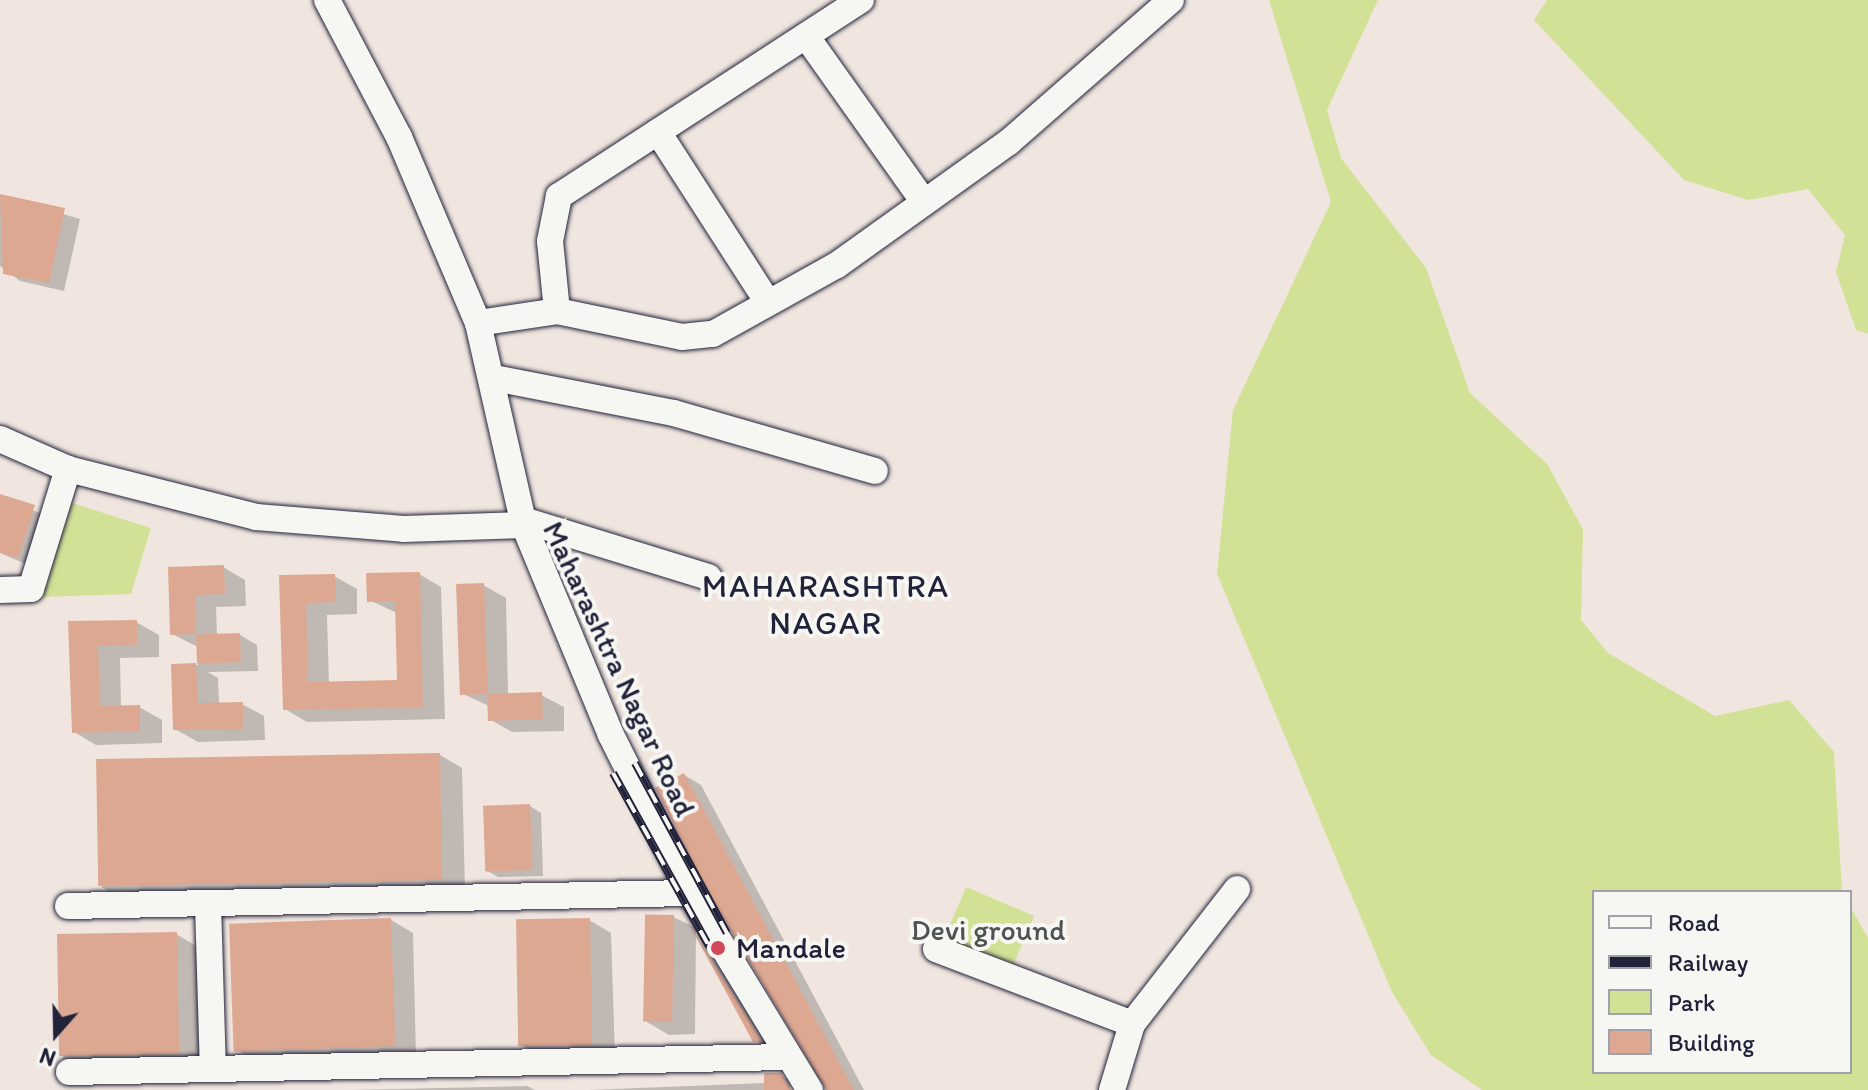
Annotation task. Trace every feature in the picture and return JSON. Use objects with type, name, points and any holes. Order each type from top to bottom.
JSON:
[{"type":"street","points":[[327,0],[399,137],[478,323],[494,378],[523,523],[708,577]]},
{"type":"street","points":[[557,311],[550,241],[559,196],[861,0]]},
{"type":"street","points":[[478,323],[557,311],[699,337],[768,303],[924,202],[1009,142],[1171,0]]},
{"type":"street","points":[[806,36],[924,202]]},
{"type":"street","points":[[658,132],[768,303]]},
{"type":"street","points":[[494,378],[674,413],[875,471]]},
{"type":"street","name":"Maharashtra Nagar Road","points":[[0,439],[68,469],[175,501],[306,523],[523,523],[611,735],[690,893],[784,1057],[810,1090]]},
{"type":"street","points":[[0,590],[31,589],[68,469]]},
{"type":"street","points":[[1112,1090],[1132,1024],[1237,889]]},
{"type":"street","points":[[68,906],[690,893]]},
{"type":"street","points":[[208,904],[213,1069]]},
{"type":"street","points":[[936,949],[1132,1024]]},
{"type":"street","points":[[69,1072],[784,1057]]},
{"type":"green space","points":[[1269,0],[1378,0],[1327,110],[1341,158],[1426,268],[1470,393],[1547,464],[1583,529],[1581,620],[1608,653],[1715,716],[1789,700],[1834,752],[1842,890],[1592,890],[1592,1074],[1852,1074],[1852,910],[1868,938],[1868,1090],[1482,1090],[1431,1055],[1392,992],[1217,574],[1233,410],[1331,202]]},
{"type":"green space","points":[[1547,0],[1868,0],[1868,334],[1856,330],[1836,272],[1845,235],[1808,189],[1748,200],[1684,180],[1534,20]]},
{"type":"green space","points":[[72,503],[151,528],[131,594],[41,597]]},
{"type":"green space","name":"Devi ground","points":[[966,887],[1034,916],[1010,974],[941,945]]},
{"type":"building","points":[[0,194],[65,208],[49,283],[3,274]]},
{"type":"building","points":[[0,494],[35,505],[18,558],[0,553]]},
{"type":"building","points":[[224,565],[225,594],[195,595],[196,634],[170,635],[168,567]]},
{"type":"building","points":[[420,572],[423,707],[283,710],[279,575],[335,574],[336,602],[306,603],[308,682],[397,680],[395,601],[367,602],[366,573]]},
{"type":"building","points":[[484,583],[488,694],[460,695],[456,584]]},
{"type":"building","points":[[137,620],[137,645],[98,646],[100,706],[140,705],[140,731],[72,733],[68,621]]},
{"type":"building","points":[[240,633],[241,662],[197,664],[196,635]]},
{"type":"building","points":[[196,663],[198,703],[243,702],[243,729],[173,730],[171,664]]},
{"type":"building","points":[[542,692],[543,719],[488,721],[487,694]]},
{"type":"building","points":[[440,753],[442,880],[98,886],[96,759]]},
{"type":"building","points":[[684,773],[854,1090],[826,1090],[704,885],[655,788]]},
{"type":"building","points":[[530,804],[532,870],[485,872],[483,806]]},
{"type":"building","points":[[645,914],[674,915],[672,1022],[643,1021]]},
{"type":"building","points":[[391,918],[395,1046],[234,1052],[229,924]]},
{"type":"building","points":[[590,918],[592,1045],[518,1046],[516,919]]},
{"type":"building","points":[[687,920],[762,1041],[753,1042]]},
{"type":"building","points":[[177,932],[179,1054],[59,1056],[57,934]]},
{"type":"building","points":[[764,1073],[781,1073],[791,1090],[764,1090]]},
{"type":"railway","points":[[635,763],[727,933]]},
{"type":"railway","points":[[613,773],[709,946]]},
{"type":"place","name":"Mandale","points":[[718,948]]},
{"type":"district","name":"MAHARASHTRA NAGAR","points":[[826,606]]}]
